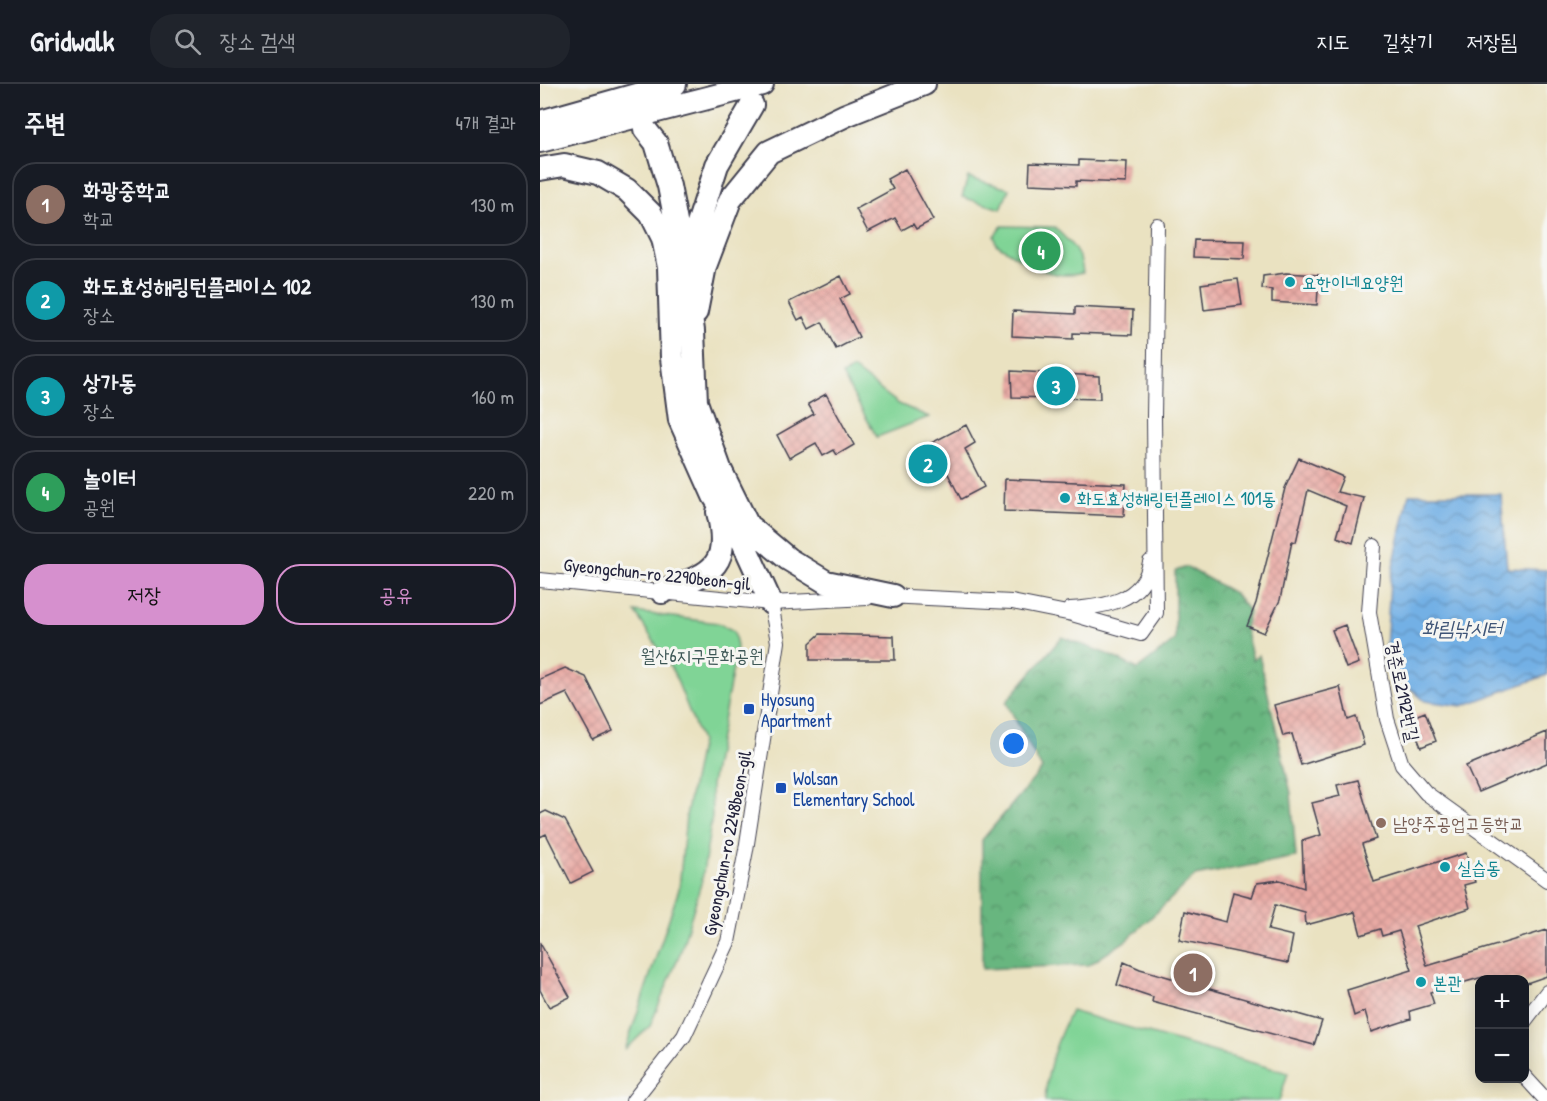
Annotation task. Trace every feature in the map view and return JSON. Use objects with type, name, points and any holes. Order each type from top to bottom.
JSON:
[{"type":"highway","points":[[540,122],[675,84]]},
{"type":"highway","points":[[540,141],[762,84]]},
{"type":"highway","points":[[693,331],[705,266],[730,200],[769,152],[846,115],[924,84]]},
{"type":"highway","points":[[672,322],[684,267],[717,165],[752,105]]},
{"type":"highway","points":[[645,129],[656,143],[669,186],[693,331],[696,402],[720,469],[751,528],[771,603]]},
{"type":"highway","points":[[540,170],[564,165],[598,172],[627,190],[651,214],[663,238],[669,267],[672,358],[680,420],[714,496],[743,542],[771,603]]},
{"type":"highway","points":[[662,592],[700,576],[715,564],[723,553],[724,538],[714,496]]},
{"type":"highway","points":[[751,528],[788,559],[826,582],[893,596]]},
{"type":"street","points":[[1053,610],[1141,634],[1156,613],[1154,416],[1157,225]]},
{"type":"street","points":[[1053,610],[1115,604],[1137,591],[1148,574],[1155,530]]},
{"type":"street","name":"경춘로2192번길","points":[[1374,546],[1369,612],[1387,719],[1402,765],[1426,793],[1547,880]]},
{"type":"street","name":"Gyeongchun-ro 2290beon-gil","points":[[540,580],[771,603],[893,596],[1012,602],[1053,610]]},
{"type":"street","name":"Gyeongchun-ro 2248beon-gil","points":[[633,1101],[684,1036],[728,942],[746,850],[778,642],[771,603]]},
{"type":"street","points":[[1529,1015],[1547,992]]},
{"type":"street","points":[[1529,1081],[1547,1101]]},
{"type":"green space","points":[[968,177],[1009,189],[1001,209],[962,197]]},
{"type":"green space","points":[[1002,226],[1054,227],[1077,253],[1083,273],[1059,275],[1027,263],[996,244],[994,236]]},
{"type":"green space","points":[[853,369],[899,404],[929,417],[877,437],[842,375]]},
{"type":"green space","points":[[1187,567],[1234,593],[1249,611],[1245,628],[1253,660],[1259,655],[1291,793],[1296,857],[1195,876],[1127,940],[1089,965],[982,969],[982,840],[1042,769],[1006,702],[1062,637],[1138,669],[1175,640],[1175,571]]},
{"type":"green space","name":"월산6지구문화공원","points":[[635,612],[718,623],[734,631],[737,647],[711,785],[712,816],[702,880],[681,951],[650,1026],[625,1050],[679,889],[686,816],[701,741],[674,673]]},
{"type":"green space","points":[[1071,1011],[1288,1073],[1279,1101],[1045,1101],[1053,1055]]},
{"type":"water","name":"화림낚시터","points":[[1409,494],[1501,494],[1507,568],[1547,570],[1547,675],[1462,706],[1425,701],[1385,667],[1390,581]]},
{"type":"building","points":[[1079,160],[1127,162],[1126,183],[1076,181],[1076,186],[1029,184],[1030,163],[1079,165]]},
{"type":"building","points":[[905,169],[933,220],[916,229],[913,224],[902,230],[895,218],[868,232],[856,209],[893,189],[887,179]]},
{"type":"building","points":[[1194,240],[1245,241],[1244,259],[1193,257]]},
{"type":"building","name":"요한이네요양원","points":[[1286,273],[1319,275],[1317,305],[1272,302],[1272,290],[1262,289],[1263,276]]},
{"type":"building","points":[[841,276],[850,294],[840,299],[859,337],[836,349],[822,322],[809,329],[803,317],[798,320],[789,302]]},
{"type":"building","points":[[1238,279],[1242,305],[1204,310],[1201,284]]},
{"type":"building","points":[[1075,307],[1133,310],[1132,335],[1073,333],[1073,339],[1012,336],[1013,311],[1075,314]]},
{"type":"building","points":[[1011,371],[1099,376],[1100,399],[1012,397]]},
{"type":"building","points":[[826,394],[854,445],[837,455],[834,450],[823,456],[816,443],[789,458],[777,435],[814,414],[808,404]]},
{"type":"building","points":[[966,425],[975,443],[965,449],[984,487],[961,499],[947,472],[934,478],[928,466],[923,469],[914,452]]},
{"type":"building","points":[[1299,458],[1343,477],[1337,492],[1364,498],[1353,543],[1337,537],[1346,506],[1308,490],[1296,542],[1292,541],[1280,600],[1264,633],[1247,626],[1256,603],[1285,488]]},
{"type":"building","name":"화도효성해링턴플레이스 101동","points":[[1005,479],[1126,484],[1124,516],[1004,511]]},
{"type":"building","points":[[1345,625],[1359,663],[1346,668],[1332,630]]},
{"type":"building","points":[[820,634],[894,636],[895,660],[810,660],[810,643]]},
{"type":"building","points":[[565,668],[586,677],[613,731],[593,740],[567,693],[540,705],[540,679]]},
{"type":"building","points":[[1340,687],[1348,720],[1356,717],[1364,745],[1301,765],[1292,734],[1283,736],[1274,705]]},
{"type":"building","points":[[1425,712],[1436,741],[1421,747],[1410,718]]},
{"type":"building","points":[[1547,732],[1547,763],[1478,792],[1466,766]]},
{"type":"building","points":[[1358,780],[1376,839],[1362,844],[1374,882],[1466,853],[1475,882],[1464,885],[1470,908],[1415,926],[1427,966],[1547,930],[1547,976],[1529,982],[1529,975],[1475,975],[1475,979],[1430,992],[1434,1004],[1410,1011],[1411,1019],[1371,1032],[1365,1011],[1354,1016],[1347,990],[1412,970],[1399,931],[1382,936],[1380,929],[1361,935],[1355,912],[1306,925],[1305,913],[1275,905],[1268,930],[1293,936],[1288,963],[1179,940],[1185,911],[1226,922],[1233,892],[1252,897],[1257,883],[1280,880],[1304,888],[1302,841],[1321,835],[1312,803],[1340,796],[1337,785]]},
{"type":"building","points":[[546,811],[565,820],[593,872],[571,883],[546,834],[540,837],[540,814]]},
{"type":"building","points":[[540,943],[570,997],[549,1007],[540,990]]},
{"type":"building","points":[[1124,962],[1140,969],[1322,1021],[1314,1045],[1152,1002],[1153,997],[1117,985]]},
{"type":"place","name":"놀이터","points":[[1041,251]]},
{"type":"place","name":"요한이네요양원","points":[[1290,282]]},
{"type":"place","name":"상가동","points":[[1056,386]]},
{"type":"place","name":"화도효성해링턴플레이스 102","points":[[928,464]]},
{"type":"place","name":"화도효성해링턴플레이스 101동","points":[[1065,498]]},
{"type":"place","name":"Hyosung Apartment","points":[[749,709]]},
{"type":"place","name":"Wolsan Elementary School","points":[[781,788]]},
{"type":"place","name":"남양주공업고등학교","points":[[1381,823]]},
{"type":"place","name":"실습동","points":[[1445,867]]},
{"type":"place","name":"화광중학교","points":[[1193,973]]},
{"type":"place","name":"본관","points":[[1421,982]]}]
